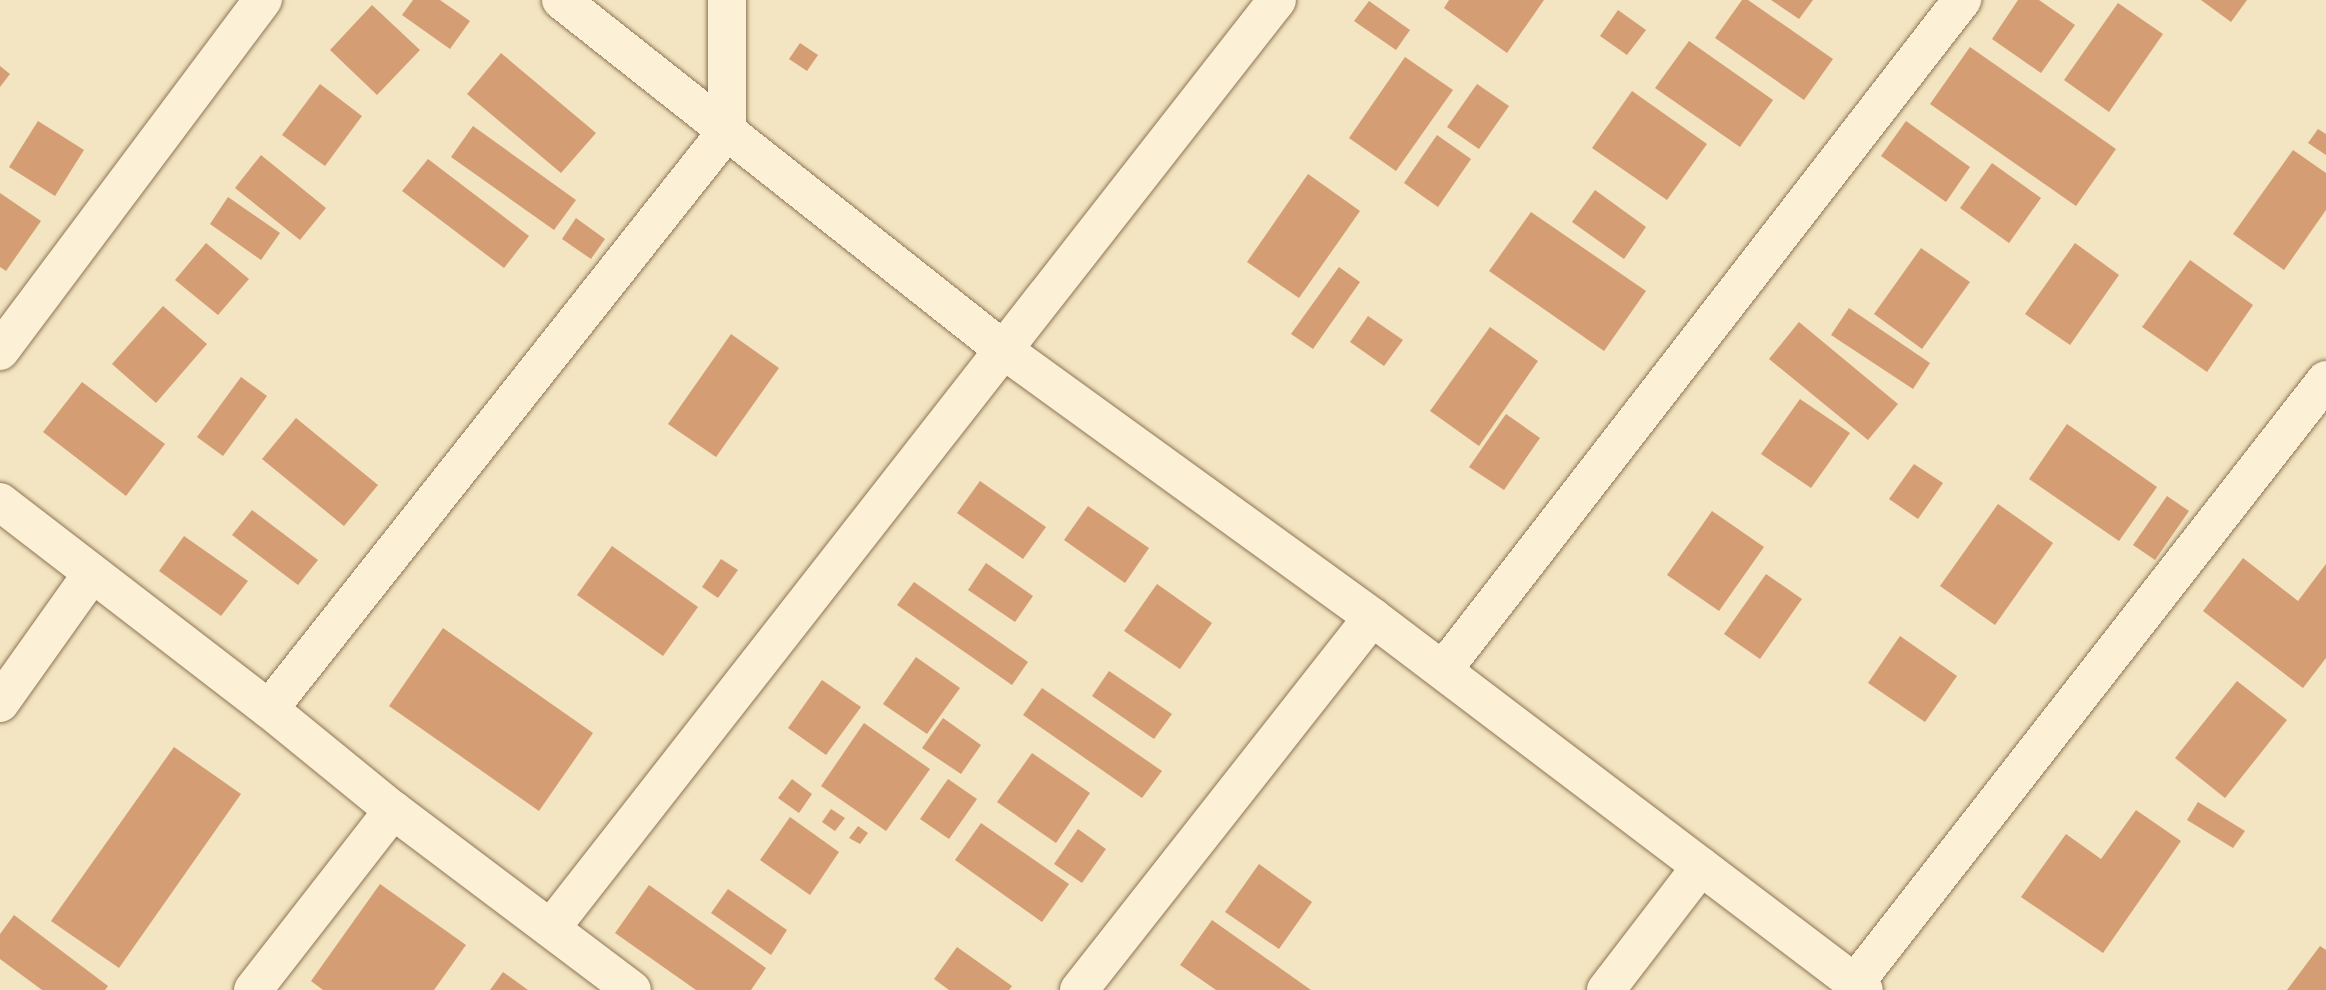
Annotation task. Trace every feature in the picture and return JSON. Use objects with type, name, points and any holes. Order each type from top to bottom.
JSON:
[{"type":"street","points":[[0,351],[263,0]]},
{"type":"street","points":[[561,0],[1005,351],[1372,617],[1859,987],[2326,380]]},
{"type":"street","points":[[269,709],[727,131],[727,0]]},
{"type":"street","points":[[551,928],[1277,0]]},
{"type":"street","points":[[1443,670],[1962,0]]},
{"type":"street","points":[[0,502],[91,575],[269,709],[393,810],[632,990]]},
{"type":"street","points":[[0,703],[91,575]]},
{"type":"street","points":[[1079,990],[1372,617]]},
{"type":"street","points":[[253,990],[393,810]]},
{"type":"street","points":[[1606,990],[1701,866]]},
{"type":"building","points":[[413,0],[440,0],[470,21],[450,49],[402,15]]},
{"type":"building","points":[[1449,0],[1544,0],[1507,53],[1444,8]]},
{"type":"building","points":[[1742,0],[1748,0],[1833,59],[1804,100],[1715,38]]},
{"type":"building","points":[[1771,0],[1813,0],[1799,19]]},
{"type":"building","points":[[2018,0],[2039,0],[2075,25],[2041,73],[1992,39]]},
{"type":"building","points":[[2201,0],[2247,0],[2231,22]]},
{"type":"building","points":[[1369,1],[1410,30],[1396,50],[1354,21]]},
{"type":"building","points":[[2118,3],[2163,34],[2109,112],[2064,80]]},
{"type":"building","points":[[372,5],[420,50],[377,95],[330,50]]},
{"type":"building","points":[[1618,10],[1646,30],[1627,55],[1600,36]]},
{"type":"building","points":[[1689,41],[1773,100],[1740,147],[1655,88]]},
{"type":"building","points":[[800,43],[818,55],[807,71],[789,59]]},
{"type":"building","points":[[1970,47],[2116,149],[2076,206],[1930,104]]},
{"type":"building","points":[[501,53],[596,133],[561,173],[467,94]]},
{"type":"building","points":[[1405,57],[1453,90],[1396,171],[1349,138]]},
{"type":"building","points":[[0,66],[10,74],[0,87]]},
{"type":"building","points":[[320,84],[362,116],[325,166],[282,135]]},
{"type":"building","points":[[1477,84],[1509,106],[1479,149],[1447,127]]},
{"type":"building","points":[[1632,91],[1707,144],[1667,200],[1592,148]]},
{"type":"building","points":[[38,121],[84,150],[55,196],[9,167]]},
{"type":"building","points":[[1906,121],[1970,167],[1946,202],[1881,156]]},
{"type":"building","points":[[473,126],[576,200],[554,230],[451,157]]},
{"type":"building","points":[[2318,129],[2326,134],[2326,155],[2308,143]]},
{"type":"building","points":[[1437,135],[1471,159],[1438,207],[1404,183]]},
{"type":"building","points":[[2293,150],[2326,173],[2326,210],[2284,270],[2233,234]]},
{"type":"building","points":[[261,155],[326,208],[300,240],[235,188]]},
{"type":"building","points":[[428,159],[529,236],[504,268],[402,191]]},
{"type":"building","points":[[1992,163],[2041,198],[2009,243],[1960,208]]},
{"type":"building","points":[[1308,174],[1360,211],[1299,298],[1247,262]]},
{"type":"building","points":[[1595,190],[1646,227],[1624,259],[1572,222]]},
{"type":"building","points":[[0,193],[41,221],[6,271],[0,267]]},
{"type":"building","points":[[228,197],[280,233],[261,260],[210,224]]},
{"type":"building","points":[[1531,212],[1646,291],[1604,351],[1489,271]]},
{"type":"building","points":[[576,218],[605,239],[591,259],[562,239]]},
{"type":"building","points":[[206,243],[249,279],[218,315],[175,280]]},
{"type":"building","points":[[2075,243],[2119,275],[2070,345],[2025,314]]},
{"type":"building","points":[[1921,248],[1970,282],[1922,349],[1874,314]]},
{"type":"building","points":[[2190,260],[2253,305],[2207,372],[2142,327]]},
{"type":"building","points":[[1339,267],[1360,282],[1313,349],[1291,334]]},
{"type":"building","points":[[163,306],[207,344],[156,403],[112,364]]},
{"type":"building","points":[[1849,308],[1930,363],[1913,389],[1831,335]]},
{"type":"building","points":[[1368,316],[1403,340],[1384,366],[1350,342]]},
{"type":"building","points":[[1799,322],[1898,404],[1868,440],[1769,359]]},
{"type":"building","points":[[1490,327],[1538,361],[1479,446],[1430,411]]},
{"type":"building","points":[[731,334],[779,368],[716,457],[668,424]]},
{"type":"building","points":[[241,377],[267,396],[223,456],[197,437]]},
{"type":"building","points":[[82,382],[165,444],[126,496],[43,432]]},
{"type":"building","points":[[1800,399],[1850,433],[1811,488],[1761,454]]},
{"type":"building","points":[[1506,414],[1540,438],[1504,490],[1469,467]]},
{"type":"building","points":[[296,418],[378,485],[344,526],[262,459]]},
{"type":"building","points":[[2067,424],[2157,487],[2119,541],[2029,479]]},
{"type":"building","points":[[1914,464],[1943,483],[1918,519],[1889,499]]},
{"type":"building","points":[[980,481],[1046,527],[1023,559],[957,513]]},
{"type":"building","points":[[2167,496],[2189,511],[2155,560],[2133,545]]},
{"type":"building","points":[[1998,504],[2053,543],[1995,625],[1940,586]]},
{"type":"building","points":[[1088,506],[1149,548],[1125,583],[1064,540]]},
{"type":"building","points":[[252,510],[318,560],[298,585],[232,535]]},
{"type":"building","points":[[1712,511],[1764,547],[1719,611],[1667,575]]},
{"type":"building","points":[[184,536],[248,581],[221,616],[159,571]]},
{"type":"building","points":[[612,546],[698,607],[663,656],[577,595]]},
{"type":"building","points":[[2243,558],[2298,601],[2326,564],[2326,658],[2303,688],[2203,611]]},
{"type":"building","points":[[721,559],[738,570],[718,598],[702,587]]},
{"type":"building","points":[[986,563],[1033,596],[1015,622],[968,590]]},
{"type":"building","points":[[1766,574],[1802,599],[1760,659],[1724,634]]},
{"type":"building","points":[[914,582],[1028,662],[1012,685],[897,605]]},
{"type":"building","points":[[1157,584],[1212,623],[1180,669],[1124,631]]},
{"type":"building","points":[[443,628],[593,733],[539,811],[389,706]]},
{"type":"building","points":[[1900,636],[1957,676],[1925,722],[1868,683]]},
{"type":"building","points":[[916,657],[960,688],[927,734],[883,704]]},
{"type":"building","points":[[1109,671],[1172,714],[1154,739],[1092,696]]},
{"type":"building","points":[[822,680],[861,707],[826,755],[788,728]]},
{"type":"building","points":[[2237,681],[2287,720],[2225,798],[2175,758]]},
{"type":"building","points":[[1042,688],[1162,771],[1142,798],[1023,715]]},
{"type":"building","points":[[943,718],[981,745],[961,774],[922,748]]},
{"type":"building","points":[[864,723],[930,769],[886,831],[821,786]]},
{"type":"building","points":[[174,747],[241,794],[119,968],[51,921]]},
{"type":"building","points":[[1032,753],[1090,793],[1056,843],[997,802]]},
{"type":"building","points":[[792,779],[812,794],[799,813],[778,798]]},
{"type":"building","points":[[948,779],[977,799],[949,839],[920,819]]},
{"type":"building","points":[[2198,802],[2245,831],[2233,848],[2187,820]]},
{"type":"building","points":[[831,809],[845,818],[835,831],[822,822]]},
{"type":"building","points":[[2136,810],[2181,841],[2103,953],[2021,897],[2066,834],[2101,859]]},
{"type":"building","points":[[790,817],[839,852],[810,895],[760,860]]},
{"type":"building","points":[[981,823],[1069,884],[1042,922],[955,860]]},
{"type":"building","points":[[858,826],[868,833],[860,844],[849,838]]},
{"type":"building","points":[[1078,829],[1106,849],[1082,883],[1054,864]]},
{"type":"building","points":[[1259,864],[1312,902],[1279,949],[1225,912]]},
{"type":"building","points":[[380,884],[466,945],[434,990],[323,990],[311,981]]},
{"type":"building","points":[[649,885],[766,968],[751,990],[696,990],[615,933]]},
{"type":"building","points":[[728,889],[787,930],[771,955],[711,913]]},
{"type":"building","points":[[14,915],[108,986],[105,990],[42,990],[0,959],[0,934]]},
{"type":"building","points":[[1212,920],[1311,990],[1216,990],[1180,965]]},
{"type":"building","points":[[2320,946],[2326,950],[2326,990],[2287,990]]},
{"type":"building","points":[[957,947],[1012,986],[1009,990],[949,990],[934,979]]},
{"type":"building","points":[[503,972],[528,990],[490,990]]}]
